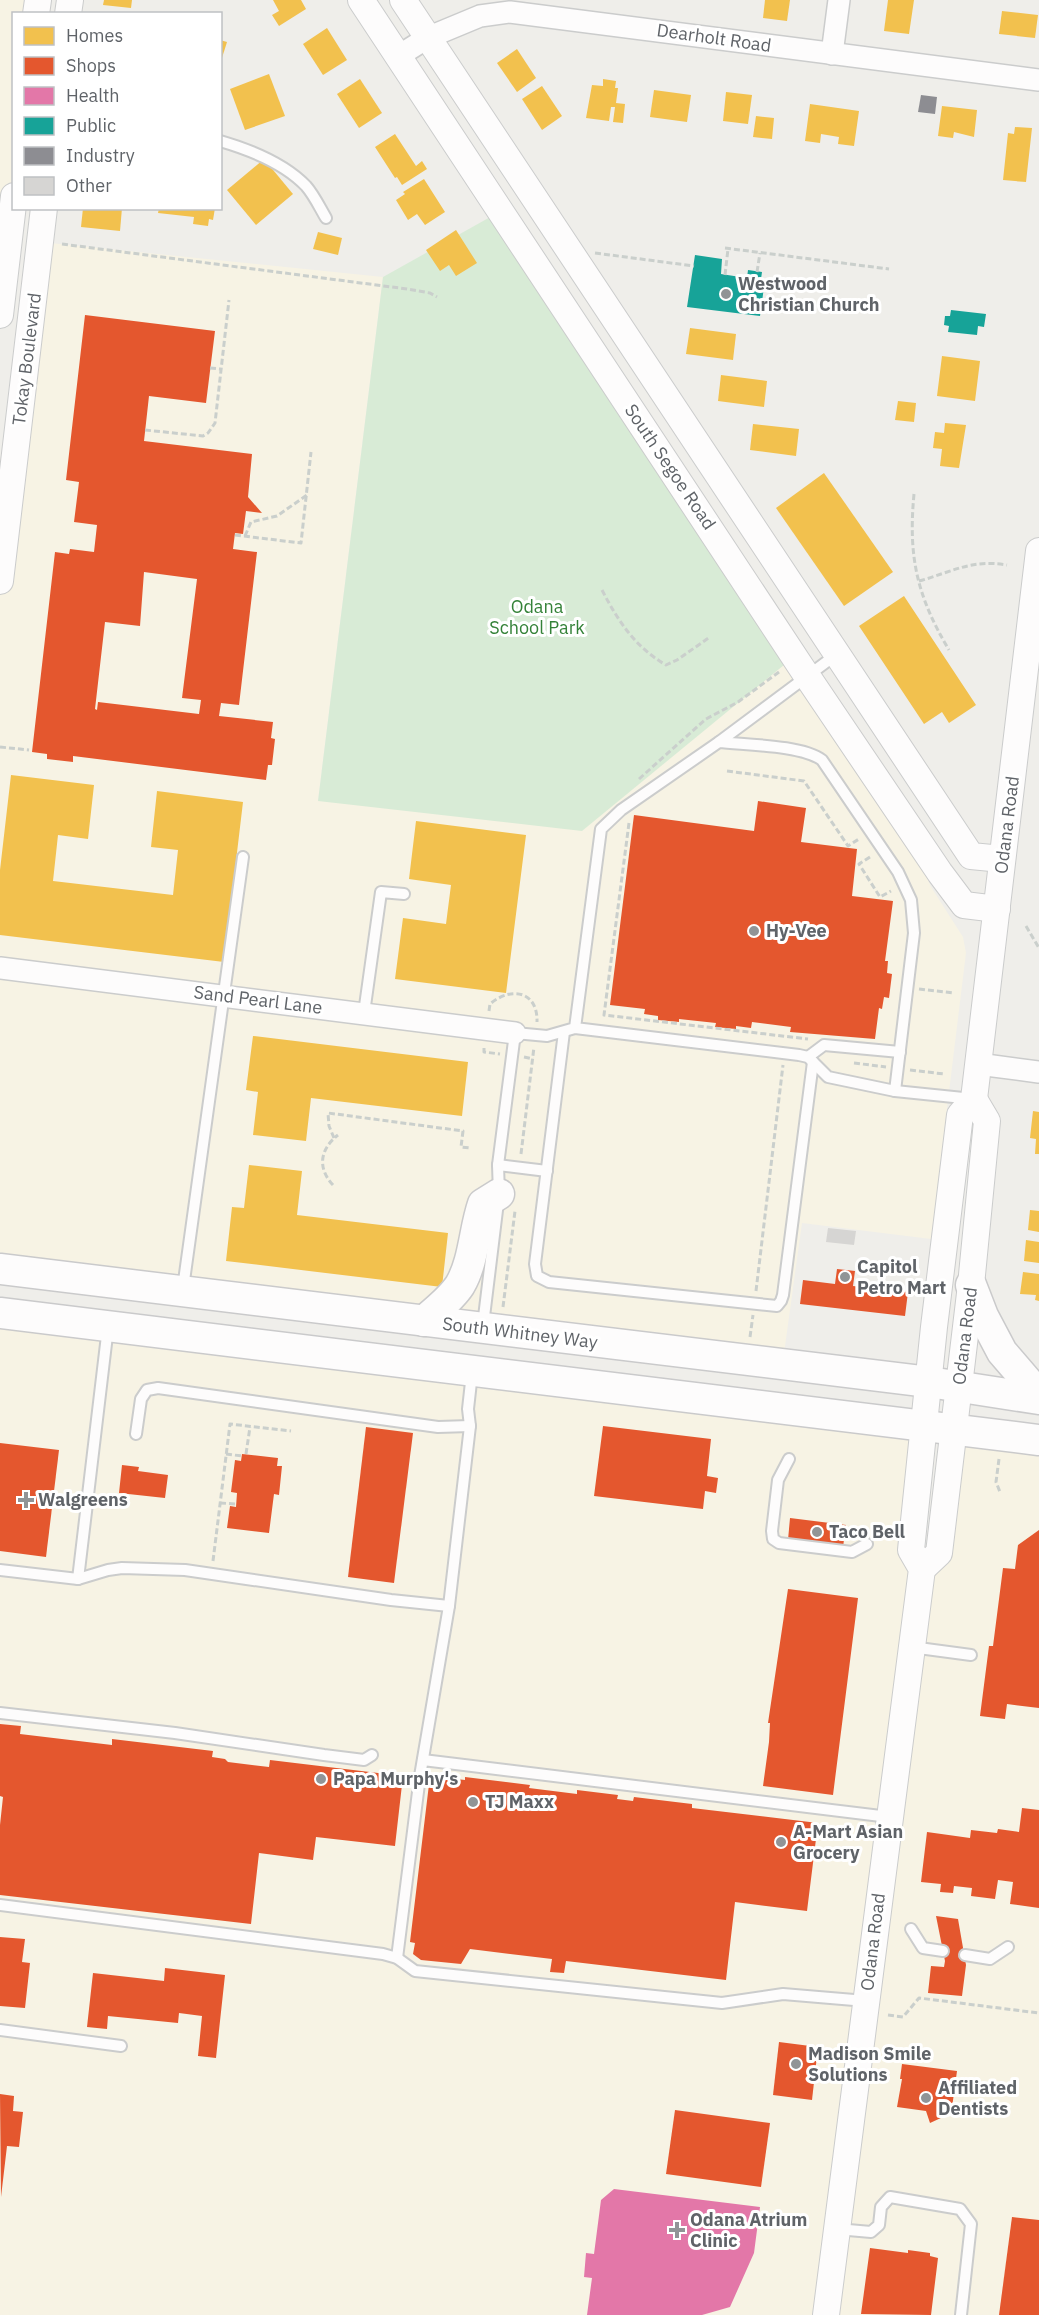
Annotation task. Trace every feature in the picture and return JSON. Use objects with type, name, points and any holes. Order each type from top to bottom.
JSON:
[{"type":"main road","points":[[424,1321],[452,1296],[460,1285],[467,1270],[483,1204],[499,1180]]},
{"type":"main road","name":"South Whitney Way","points":[[0,1269],[1039,1397]]},
{"type":"main road","points":[[971,1285],[983,1316],[1002,1352],[1039,1397]]},
{"type":"main road","points":[[0,1313],[1039,1440]]},
{"type":"main road","points":[[402,1363],[482,1328]]},
{"type":"main road","points":[[472,1371],[527,1334]]},
{"type":"street","name":"South Segoe Road","points":[[361,0],[807,676],[959,899],[964,905],[996,909]]},
{"type":"street","name":"South Segoe Road","points":[[403,0],[971,856],[1002,859]]},
{"type":"street","points":[[832,54],[839,0]]},
{"type":"street","name":"Dearholt Road","points":[[397,57],[427,38],[480,16],[510,12],[581,10],[832,54],[1039,80]]},
{"type":"street","name":"Tokay Boulevard","points":[[0,315],[12,210]]},
{"type":"street","name":"Tokay Boulevard","points":[[0,581],[44,210]]},
{"type":"street","name":"Odana Road","points":[[826,2315],[888,1817],[922,1569],[911,1550],[960,1115],[974,1099],[1039,551]]},
{"type":"street","name":"Sand Pearl Lane","points":[[0,968],[515,1032]]},
{"type":"street","points":[[978,1064],[1039,1072]]},
{"type":"street","name":"Odana Road","points":[[922,1569],[939,1553],[971,1285],[987,1121],[974,1099]]},
{"type":"lane","points":[[222,142],[252,152],[290,173],[307,187],[326,218]]},
{"type":"lane","points":[[575,1028],[601,829],[621,810],[719,742],[838,653]]},
{"type":"lane","points":[[719,742],[795,750],[822,760],[904,883],[913,912],[914,933],[895,1091]]},
{"type":"lane","points":[[183,1291],[243,857]]},
{"type":"lane","points":[[364,1013],[381,892],[404,894]]},
{"type":"lane","points":[[482,1328],[515,1032],[547,1036],[575,1028],[757,1048],[811,1059],[828,1077],[895,1091],[974,1099]]},
{"type":"lane","points":[[564,1032],[536,1264],[537,1276],[542,1280],[754,1305],[777,1306],[782,1301],[811,1059],[824,1045],[900,1052]]},
{"type":"lane","points":[[499,1180],[547,1172]]},
{"type":"lane","points":[[78,1579],[108,1327]]},
{"type":"lane","points":[[397,1958],[423,1760],[449,1606],[470,1426],[468,1409],[472,1371]]},
{"type":"lane","points":[[136,1434],[141,1399],[147,1390],[158,1388],[438,1427],[470,1426]]},
{"type":"lane","points":[[789,1459],[778,1480],[773,1539],[779,1543],[852,1552],[867,1544]]},
{"type":"lane","points":[[0,1570],[78,1579],[108,1569],[185,1570],[391,1600],[449,1606]]},
{"type":"lane","points":[[911,1647],[971,1655]]},
{"type":"lane","points":[[0,1713],[175,1733],[364,1760],[372,1755]]},
{"type":"lane","points":[[423,1760],[888,1817]]},
{"type":"lane","points":[[0,1905],[383,1954],[397,1958],[415,1971],[722,2003],[783,1994],[866,2001]]},
{"type":"lane","points":[[911,1929],[923,1948],[943,1951]]},
{"type":"lane","points":[[965,1955],[990,1959],[1008,1947]]},
{"type":"lane","points":[[0,2030],[121,2046]]},
{"type":"lane","points":[[837,2229],[871,2232],[879,2225],[881,2207],[890,2196],[960,2209],[971,2224],[961,2315]]},
{"type":"path","points":[[54,243],[430,293],[437,297]]},
{"type":"path","points":[[725,275],[727,249],[889,269]]},
{"type":"path","points":[[594,253],[694,266]]},
{"type":"path","points":[[757,272],[760,253]]},
{"type":"path","points":[[145,430],[202,436],[208,433],[215,423],[229,300]]},
{"type":"path","points":[[210,368],[221,369]]},
{"type":"path","points":[[235,535],[301,543],[311,452]]},
{"type":"path","points":[[914,494],[912,556],[929,612],[949,650]]},
{"type":"path","points":[[245,536],[251,522],[277,516],[307,495]]},
{"type":"path","points":[[918,581],[956,567],[977,563],[1007,565]]},
{"type":"path","points":[[602,590],[626,632],[643,650],[666,665],[710,637]]},
{"type":"path","points":[[604,1015],[629,821],[614,801],[706,719],[738,702],[782,669]]},
{"type":"path","points":[[0,747],[29,750]]},
{"type":"path","points":[[727,771],[804,781],[848,846],[859,839],[870,857],[859,864],[880,897],[904,883]]},
{"type":"path","points":[[1026,926],[1039,948]]},
{"type":"path","points":[[908,987],[954,993]]},
{"type":"path","points":[[750,1337],[783,1064]]},
{"type":"path","points":[[334,1138],[329,1126],[328,1113],[463,1131],[461,1147],[470,1148]]},
{"type":"path","points":[[333,1185],[324,1176],[323,1163],[328,1143],[338,1135]]},
{"type":"path","points":[[212,1573],[230,1424],[291,1431]]},
{"type":"path","points":[[246,1454],[250,1426]]},
{"type":"path","points":[[226,1454],[242,1456]]},
{"type":"path","points":[[999,1457],[996,1482],[1000,1492]]},
{"type":"path","points":[[220,1503],[236,1504]]},
{"type":"path","points":[[888,2015],[903,2017],[919,1998],[1039,2013]]},
{"type":"shaded area","points":[[0,0],[38,0],[36,12],[12,12],[12,210],[0,315]]},
{"type":"shaded area","points":[[40,242],[383,277],[318,801],[795,656],[896,806],[931,887],[963,937],[966,953],[931,1239],[802,1223],[782,1368],[0,1269],[0,581]]},
{"type":"shaded area","points":[[0,1313],[924,1426],[922,1569],[954,1430],[1039,1440],[1039,2315],[0,2315]]},
{"type":"green space","name":"Odana School Park","points":[[501,211],[795,656],[582,831],[318,801],[383,277]]},
{"type":"building: Homes","points":[[104,0],[132,0],[131,8],[103,5]]},
{"type":"building: Homes","points":[[273,0],[301,0],[306,9],[279,26],[272,15],[279,11]]},
{"type":"building: Homes","points":[[765,0],[790,0],[787,21],[763,18]]},
{"type":"building: Homes","points":[[888,0],[914,0],[909,34],[884,31]]},
{"type":"building: Homes","points":[[1002,11],[1038,15],[1035,38],[999,34]]},
{"type":"building: Homes","points":[[327,28],[347,60],[323,75],[303,44]]},
{"type":"building: Homes","points":[[222,41],[227,42],[222,58]]},
{"type":"building: Homes","points":[[517,49],[536,78],[517,92],[497,63]]},
{"type":"building: Homes","points":[[269,74],[285,116],[245,130],[230,89]]},
{"type":"building: Homes","points":[[360,79],[382,113],[359,128],[337,94]]},
{"type":"building: Homes","points":[[603,79],[616,81],[615,88],[618,88],[616,103],[625,104],[623,123],[613,122],[615,107],[611,107],[609,121],[586,118],[592,85],[603,86]]},
{"type":"building: Homes","points":[[542,86],[562,116],[542,130],[522,99]]},
{"type":"building: Homes","points":[[654,90],[691,95],[687,122],[650,117]]},
{"type":"building: Homes","points":[[726,92],[752,95],[748,124],[723,121]]},
{"type":"building: Homes","points":[[810,104],[859,111],[854,146],[838,144],[839,137],[821,134],[820,143],[805,141]]},
{"type":"building: Homes","points":[[942,106],[977,110],[974,137],[954,132],[953,138],[938,136]]},
{"type":"building: Homes","points":[[756,116],[774,118],[772,139],[753,137]]},
{"type":"building: Homes","points":[[1015,127],[1032,128],[1026,182],[1003,180],[1008,133],[1014,134]]},
{"type":"building: Homes","points":[[395,134],[416,166],[422,161],[427,169],[402,185],[375,147]]},
{"type":"building: Homes","points":[[264,159],[293,194],[256,225],[227,190]]},
{"type":"building: Homes","points":[[424,179],[445,212],[425,225],[417,214],[408,220],[396,200],[405,194],[403,192]]},
{"type":"building: Homes","points":[[83,210],[122,210],[120,231],[81,227]]},
{"type":"building: Homes","points":[[159,210],[215,210],[213,220],[209,219],[208,226],[193,224],[194,217],[158,213]]},
{"type":"building: Homes","points":[[456,230],[477,263],[456,276],[449,265],[440,271],[426,250]]},
{"type":"building: Homes","points":[[318,232],[342,238],[338,255],[313,249]]},
{"type":"building: Homes","points":[[690,328],[736,334],[733,360],[686,354]]},
{"type":"building: Homes","points":[[942,356],[980,361],[975,401],[937,396]]},
{"type":"building: Homes","points":[[721,375],[767,381],[764,407],[718,401]]},
{"type":"building: Homes","points":[[898,401],[916,403],[914,422],[895,420]]},
{"type":"building: Homes","points":[[945,423],[966,425],[959,468],[940,466],[942,449],[933,448],[935,432],[944,433]]},
{"type":"building: Homes","points":[[753,424],[799,429],[796,456],[750,450]]},
{"type":"building: Homes","points":[[824,473],[893,572],[844,606],[776,508]]},
{"type":"building: Homes","points":[[904,596],[976,705],[949,723],[942,712],[924,724],[859,626]]},
{"type":"building: Homes","points":[[11,775],[94,785],[88,839],[58,835],[53,881],[173,895],[178,850],[151,847],[157,791],[243,802],[224,962],[0,935],[0,870]]},
{"type":"building: Homes","points":[[416,821],[526,835],[506,993],[395,979],[403,918],[446,924],[451,885],[409,879]]},
{"type":"building: Homes","points":[[253,1036],[468,1062],[462,1116],[311,1098],[306,1141],[253,1135],[258,1092],[246,1090]]},
{"type":"building: Homes","points":[[1033,1111],[1039,1112],[1039,1154],[1035,1154],[1036,1139],[1030,1138]]},
{"type":"building: Homes","points":[[249,1165],[302,1171],[297,1215],[448,1233],[442,1287],[226,1261],[232,1207],[244,1208]]},
{"type":"building: Homes","points":[[1030,1210],[1039,1211],[1039,1232],[1028,1230]]},
{"type":"building: Homes","points":[[1026,1240],[1039,1242],[1039,1263],[1024,1261]]},
{"type":"building: Homes","points":[[1023,1272],[1039,1274],[1039,1301],[1035,1300],[1036,1295],[1020,1294]]},
{"type":"building: Shops","points":[[85,315],[215,331],[206,403],[149,396],[144,441],[252,454],[248,497],[262,513],[246,511],[243,534],[235,533],[233,549],[257,552],[239,705],[221,703],[219,716],[273,722],[271,738],[275,739],[272,765],[268,765],[266,780],[73,756],[73,762],[47,759],[47,754],[32,752],[55,552],[69,554],[70,549],[94,552],[97,525],[74,522],[79,482],[66,480]],"holes":[[[144,572],[197,579],[182,698],[201,700],[199,714],[98,702],[97,710],[95,709],[105,622],[140,626]]]},
{"type":"building: Shops","name":"Hy-Vee","points":[[758,801],[806,808],[801,842],[857,849],[852,896],[893,901],[885,961],[888,961],[887,973],[892,974],[889,998],[884,997],[882,1009],[879,1008],[875,1039],[790,1032],[791,1027],[752,1022],[751,1028],[736,1026],[736,1029],[715,1027],[716,1023],[679,1019],[679,1022],[658,1020],[658,1016],[644,1014],[645,1009],[610,1005],[634,815],[754,831]]},
{"type":"building: Shops","points":[[837,1269],[855,1271],[853,1286],[908,1292],[905,1316],[800,1304],[803,1280],[835,1284]]},
{"type":"building: Shops","points":[[603,1426],[711,1439],[707,1476],[718,1478],[716,1493],[705,1491],[703,1509],[594,1496]]},
{"type":"building: Shops","points":[[366,1427],[413,1433],[394,1583],[348,1577]]},
{"type":"building: Shops","name":"Walgreens","points":[[0,1443],[59,1450],[46,1557],[0,1551]]},
{"type":"building: Shops","points":[[242,1454],[278,1458],[277,1466],[282,1466],[279,1495],[274,1494],[269,1533],[227,1528],[230,1506],[236,1507],[237,1493],[231,1492],[235,1460],[241,1461]]},
{"type":"building: Shops","points":[[122,1465],[139,1467],[138,1471],[168,1475],[165,1498],[119,1493]]},
{"type":"building: Shops","name":"Taco Bell","points":[[790,1518],[846,1525],[843,1547],[788,1540]]},
{"type":"building: Shops","points":[[1039,1530],[1039,1708],[1007,1704],[1005,1719],[980,1716],[989,1646],[993,1646],[1003,1568],[1015,1569],[1018,1545]]},
{"type":"building: Shops","points":[[788,1589],[858,1598],[833,1795],[763,1786],[769,1742],[770,1723],[768,1723]]},
{"type":"building: Shops","points":[[0,1724],[21,1726],[20,1734],[112,1745],[112,1739],[213,1751],[212,1757],[225,1759],[228,1762],[269,1767],[270,1760],[403,1776],[395,1846],[316,1837],[313,1860],[259,1853],[251,1924],[0,1895],[0,1825],[3,1797],[0,1796]]},
{"type":"building: Shops","points":[[430,1776],[465,1780],[465,1777],[530,1785],[529,1788],[577,1794],[577,1790],[618,1795],[617,1799],[633,1801],[634,1797],[692,1804],[692,1808],[818,1823],[807,1911],[735,1902],[726,1980],[566,1961],[564,1973],[550,1972],[552,1959],[470,1949],[461,1964],[421,1960],[413,1954],[415,1943],[410,1942]]},
{"type":"building: Shops","points":[[1022,1808],[1039,1810],[1039,1908],[1010,1904],[1013,1882],[998,1880],[995,1899],[971,1896],[972,1888],[954,1886],[953,1893],[940,1892],[941,1884],[921,1882],[927,1832],[970,1838],[971,1830],[997,1833],[998,1829],[1019,1832]]},
{"type":"building: Shops","points":[[936,1916],[958,1919],[966,1965],[962,1996],[928,1993],[931,1966],[944,1967],[945,1961]]},
{"type":"building: Shops","points":[[0,1937],[25,1939],[22,1962],[30,1963],[25,2008],[0,2006]]},
{"type":"building: Shops","points":[[165,1968],[225,1975],[216,2058],[198,2056],[202,2016],[179,2013],[178,2023],[108,2016],[107,2029],[87,2027],[93,1973],[164,1981]]},
{"type":"building: Shops","name":"Madison Smile Solutions","points":[[779,2042],[818,2047],[812,2100],[773,2095]]},
{"type":"building: Shops","name":"Affiliated Dentists","points":[[902,2064],[957,2071],[951,2115],[942,2114],[943,2117],[930,2123],[926,2111],[897,2107]]},
{"type":"building: Shops","points":[[0,2094],[14,2096],[13,2111],[23,2112],[19,2147],[7,2146],[1,2197]]},
{"type":"building: Shops","points":[[675,2110],[770,2123],[761,2187],[666,2174]]},
{"type":"building: Shops","points":[[1012,2217],[1039,2220],[1039,2315],[999,2315]]},
{"type":"building: Shops","points":[[870,2248],[908,2253],[908,2250],[930,2253],[930,2256],[938,2258],[931,2315],[861,2314]]},
{"type":"building: Health","name":"Odana Atrium Clinic","points":[[614,2189],[760,2207],[754,2253],[730,2307],[702,2315],[587,2315],[592,2278],[584,2277],[586,2253],[594,2254],[601,2200]]},
{"type":"building: Public","name":"Westwood Christian Church","points":[[695,255],[722,259],[721,274],[747,278],[748,270],[762,272],[761,279],[765,280],[760,316],[687,307]]},
{"type":"building: Public","points":[[951,310],[986,314],[984,327],[978,326],[977,335],[948,332],[949,326],[944,325],[945,316],[950,316]]},
{"type":"building: Industry","points":[[921,95],[937,97],[935,114],[918,112]]},
{"type":"building: Other","points":[[828,1228],[856,1231],[854,1245],[826,1242]]},
{"type":"place","name":"Westwood Christian Church","points":[[726,294]]},
{"type":"place","name":"Hy-Vee","points":[[754,931]]},
{"type":"place","name":"Capitol Petro Mart","points":[[845,1277]]},
{"type":"place","name":"Walgreens","points":[[26,1500]]},
{"type":"place","name":"Taco Bell","points":[[817,1532]]},
{"type":"place","name":"Papa Murphy's","points":[[321,1779]]},
{"type":"place","name":"TJ Maxx","points":[[473,1802]]},
{"type":"place","name":"A-Mart Asian Grocery","points":[[781,1842]]},
{"type":"place","name":"Madison Smile Solutions","points":[[796,2064]]},
{"type":"place","name":"Affiliated Dentists","points":[[926,2098]]},
{"type":"place","name":"Odana Atrium Clinic","points":[[677,2230]]}]
